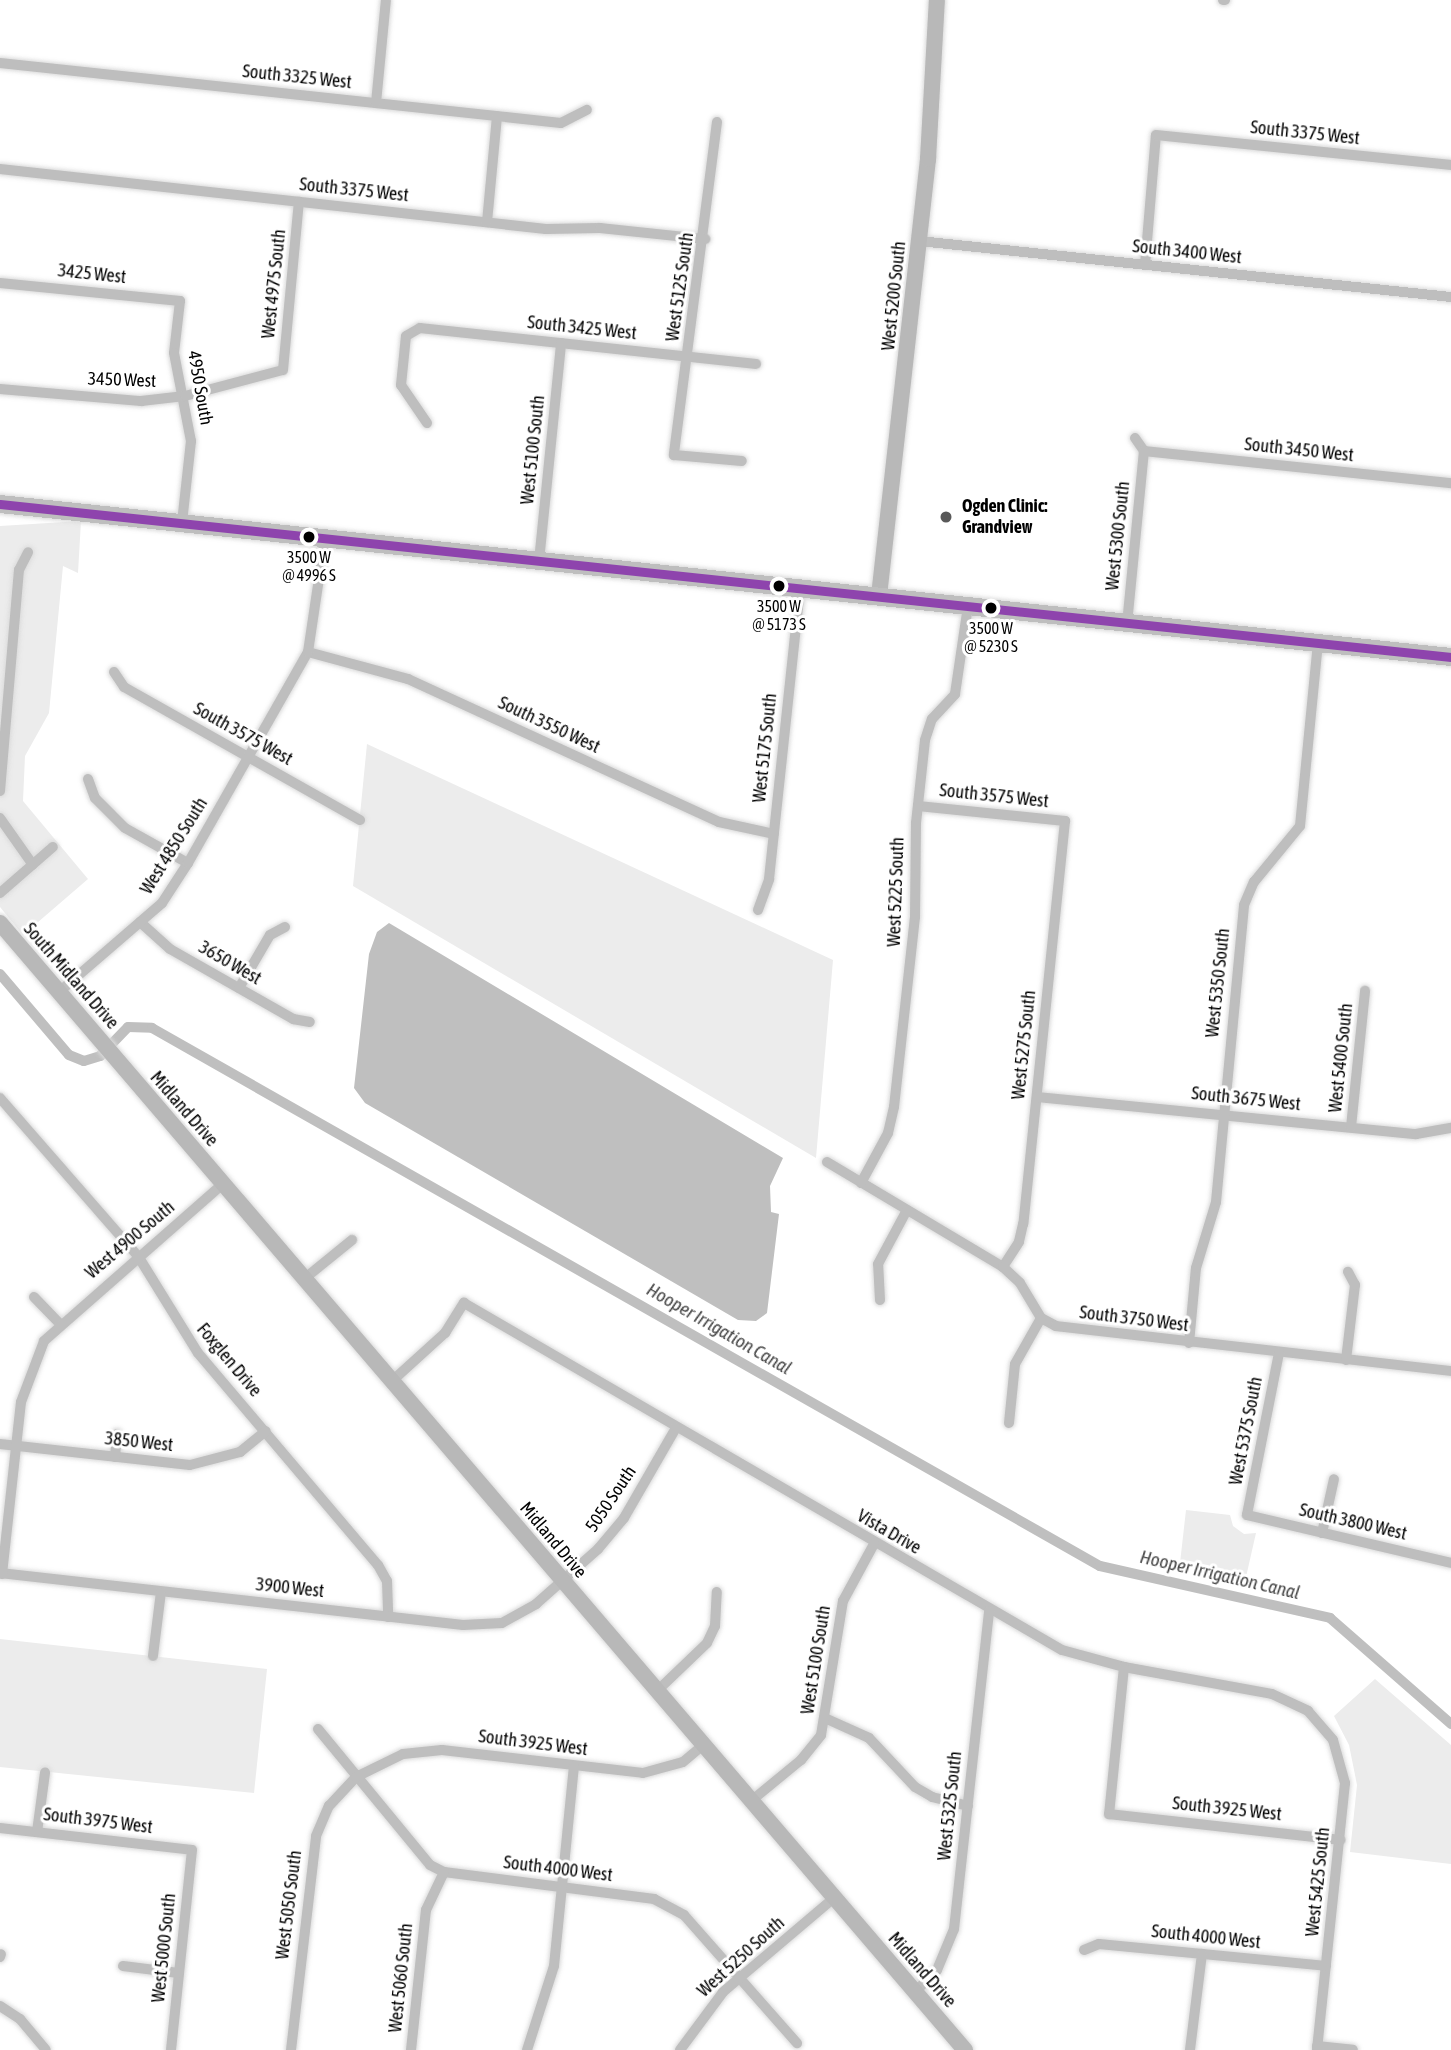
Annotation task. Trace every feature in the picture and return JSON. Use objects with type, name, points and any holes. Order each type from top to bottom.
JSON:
[{"type":"main road","points":[[0,504],[1451,657]]},
{"type":"street","points":[[376,103],[386,0]]},
{"type":"street","name":"West 5200 South","points":[[879,596],[936,70],[937,0]]},
{"type":"street","name":"South 3325 West","points":[[0,63],[561,122],[587,110]]},
{"type":"street","points":[[486,222],[497,116]]},
{"type":"street","name":"West 5125 South","points":[[717,122],[705,239],[674,455],[742,461]]},
{"type":"street","name":"South 3375 West","points":[[1145,265],[1156,135],[1451,165]]},
{"type":"street","name":"South 3375 West","points":[[0,169],[486,222],[705,239]]},
{"type":"street","name":"West 4975 South","points":[[283,370],[299,202]]},
{"type":"street","name":"South 3400 West","points":[[919,241],[1451,297]]},
{"type":"street","name":"3425 West","points":[[0,283],[180,301]]},
{"type":"street","name":"4950 South","points":[[180,301],[174,354],[185,396],[191,441],[182,523]]},
{"type":"street","name":"South 3425 West","points":[[427,423],[401,386],[406,336],[420,328],[756,364]]},
{"type":"street","name":"West 5100 South","points":[[539,561],[561,343]]},
{"type":"street","name":"3450 West","points":[[0,389],[141,401],[185,396],[283,370]]},
{"type":"street","points":[[1135,438],[1144,451]]},
{"type":"street","name":"South 3450 West","points":[[1144,451],[1451,483]]},
{"type":"street","name":"West 5300 South","points":[[1127,624],[1144,451]]},
{"type":"street","points":[[308,652],[325,538]]},
{"type":"street","points":[[0,791],[18,583],[28,552]]},
{"type":"street","name":"West 5175 South","points":[[758,910],[769,879],[800,589]]},
{"type":"street","name":"West 5225 South","points":[[861,1183],[888,1133],[894,1107],[915,917],[919,806],[925,740],[932,719],[955,694],[968,606]]},
{"type":"street","name":"West 5350 South","points":[[1189,1343],[1196,1268],[1216,1202],[1244,905],[1254,882],[1300,826],[1318,643]]},
{"type":"street","name":"West 4850 South","points":[[59,992],[162,903],[188,863],[308,652]]},
{"type":"street","name":"South 3550 West","points":[[308,652],[408,679],[719,821],[774,834]]},
{"type":"street","name":"South 3575 West","points":[[114,672],[124,687],[360,820]]},
{"type":"street","points":[[88,779],[94,798],[125,828],[188,863]]},
{"type":"street","name":"South 3575 West","points":[[919,806],[1065,821]]},
{"type":"street","points":[[0,818],[33,865]]},
{"type":"street","name":"West 5275 South","points":[[1003,1267],[1019,1242],[1023,1224],[1065,821]]},
{"type":"street","points":[[0,893],[53,847]]},
{"type":"street","name":"3650 West","points":[[140,922],[170,949],[293,1019],[310,1022]]},
{"type":"street","name":"South Midland Drive","points":[[0,923],[107,1048]]},
{"type":"street","points":[[239,988],[270,935],[285,927]]},
{"type":"street","name":"West 5400 South","points":[[1351,1127],[1365,992]]},
{"type":"street","name":"Midland Drive","points":[[107,1048],[965,2050]]},
{"type":"street","name":"South 3675 West","points":[[1037,1097],[1416,1134],[1451,1128]]},
{"type":"street","name":"Foxglen Drive","points":[[0,1098],[138,1256],[160,1284],[180,1328],[378,1565],[387,1581],[388,1617]]},
{"type":"street","points":[[827,1162],[1003,1267],[1020,1283],[1041,1318],[1015,1364],[1009,1423]]},
{"type":"street","name":"West 4900 South","points":[[1,1573],[26,1379],[44,1341],[59,1323],[223,1184]]},
{"type":"street","points":[[880,1300],[878,1264],[907,1210]]},
{"type":"street","points":[[304,1279],[352,1240]]},
{"type":"street","points":[[1346,1360],[1355,1285],[1348,1272]]},
{"type":"street","points":[[34,1297],[59,1323]]},
{"type":"street","name":"Vista Drive","points":[[392,1381],[445,1333],[464,1303],[989,1611],[1062,1650],[1124,1667],[1272,1694],[1291,1702],[1321,1723]]},
{"type":"street","name":"South 3750 West","points":[[1041,1318],[1075,1331],[1451,1371]]},
{"type":"street","name":"West 5375 South","points":[[1247,1515],[1279,1353]]},
{"type":"street","name":"5050 South","points":[[562,1580],[624,1518],[676,1428]]},
{"type":"street","name":"3850 West","points":[[0,1444],[190,1465],[219,1461],[240,1452],[266,1432]]},
{"type":"street","points":[[115,1457],[117,1434]]},
{"type":"street","points":[[1322,1533],[1334,1479]]},
{"type":"street","name":"South 3800 West","points":[[1247,1515],[1451,1563]]},
{"type":"street","name":"West 5100 South","points":[[751,1801],[813,1748],[827,1719],[843,1601],[874,1544]]},
{"type":"street","name":"3900 West","points":[[1,1573],[463,1625],[502,1623],[536,1604],[562,1580]]},
{"type":"street","points":[[153,1656],[161,1591]]},
{"type":"street","points":[[657,1691],[707,1643],[715,1626],[717,1592]]},
{"type":"street","name":"West 5325 South","points":[[915,1992],[937,1970],[948,1951],[968,1806],[989,1611]]},
{"type":"street","name":"South 3925 West","points":[[1124,1667],[1109,1814],[1341,1840]]},
{"type":"street","points":[[827,1719],[869,1738],[915,1787],[932,1797],[968,1806]]},
{"type":"street","name":"West 5425 South","points":[[1317,2048],[1345,1783],[1333,1740],[1321,1723]]},
{"type":"street","points":[[318,1729],[409,1844],[444,1872]]},
{"type":"street","name":"South 3925 West","points":[[356,1777],[403,1754],[442,1750],[643,1773],[664,1770],[703,1745]]},
{"type":"street","points":[[527,2050],[554,1966],[574,1766]]},
{"type":"street","points":[[37,1832],[45,1773]]},
{"type":"street","name":"West 5050 South","points":[[291,2050],[314,1846],[329,1806],[356,1777]]},
{"type":"street","name":"South 3975 West","points":[[0,1828],[192,1850]]},
{"type":"street","name":"West 5000 South","points":[[171,2050],[192,1850]]},
{"type":"street","name":"South 4000 West","points":[[444,1872],[654,1899],[684,1915],[797,2043]]},
{"type":"street","name":"West 5060 South","points":[[411,2050],[426,1910],[444,1872]]},
{"type":"street","name":"West 5250 South","points":[[680,2050],[716,2001],[834,1898]]},
{"type":"street","name":"South 4000 West","points":[[1084,1950],[1100,1944],[1326,1966]]},
{"type":"street","points":[[1190,2050],[1202,1954]]},
{"type":"street","points":[[123,1966],[179,1973]]},
{"type":"street","points":[[0,2006],[20,2019],[46,2050]]},
{"type":"street","points":[[1317,2048],[1353,2050]]},
{"type":"shaded area","points":[[81,521],[78,573],[63,566],[49,713],[25,756],[23,801],[88,879],[23,935],[0,907],[0,526]]},
{"type":"shaded area","points":[[367,744],[833,960],[816,1158],[353,886]]},
{"type":"shaded area","points":[[389,923],[783,1158],[770,1186],[771,1212],[779,1214],[767,1313],[756,1321],[738,1320],[365,1103],[354,1088],[369,954],[377,932]]},
{"type":"shaded area","points":[[1186,1510],[1230,1515],[1233,1526],[1244,1534],[1256,1533],[1246,1577],[1180,1563]]},
{"type":"shaded area","points":[[0,1639],[267,1669],[254,1793],[0,1767]]},
{"type":"shaded area","points":[[1375,1679],[1451,1745],[1451,1864],[1350,1852],[1357,1785],[1349,1745],[1334,1716]]},
{"type":"waterway","name":"Hooper Irrigation Canal","points":[[0,974],[69,1055],[84,1061],[100,1056],[128,1027],[152,1028],[1100,1566],[1330,1618],[1451,1724]]},
{"type":"transit line","points":[[0,504],[1451,657]]},
{"type":"place","name":"Ogden Clinic: Grandview","points":[[946,517]]},
{"type":"place","name":"3500 W @ 4996 S","points":[[309,537]]},
{"type":"place","name":"3500 W @ 5173 S","points":[[779,586]]},
{"type":"place","name":"3500 W @ 5230 S","points":[[991,608]]}]
